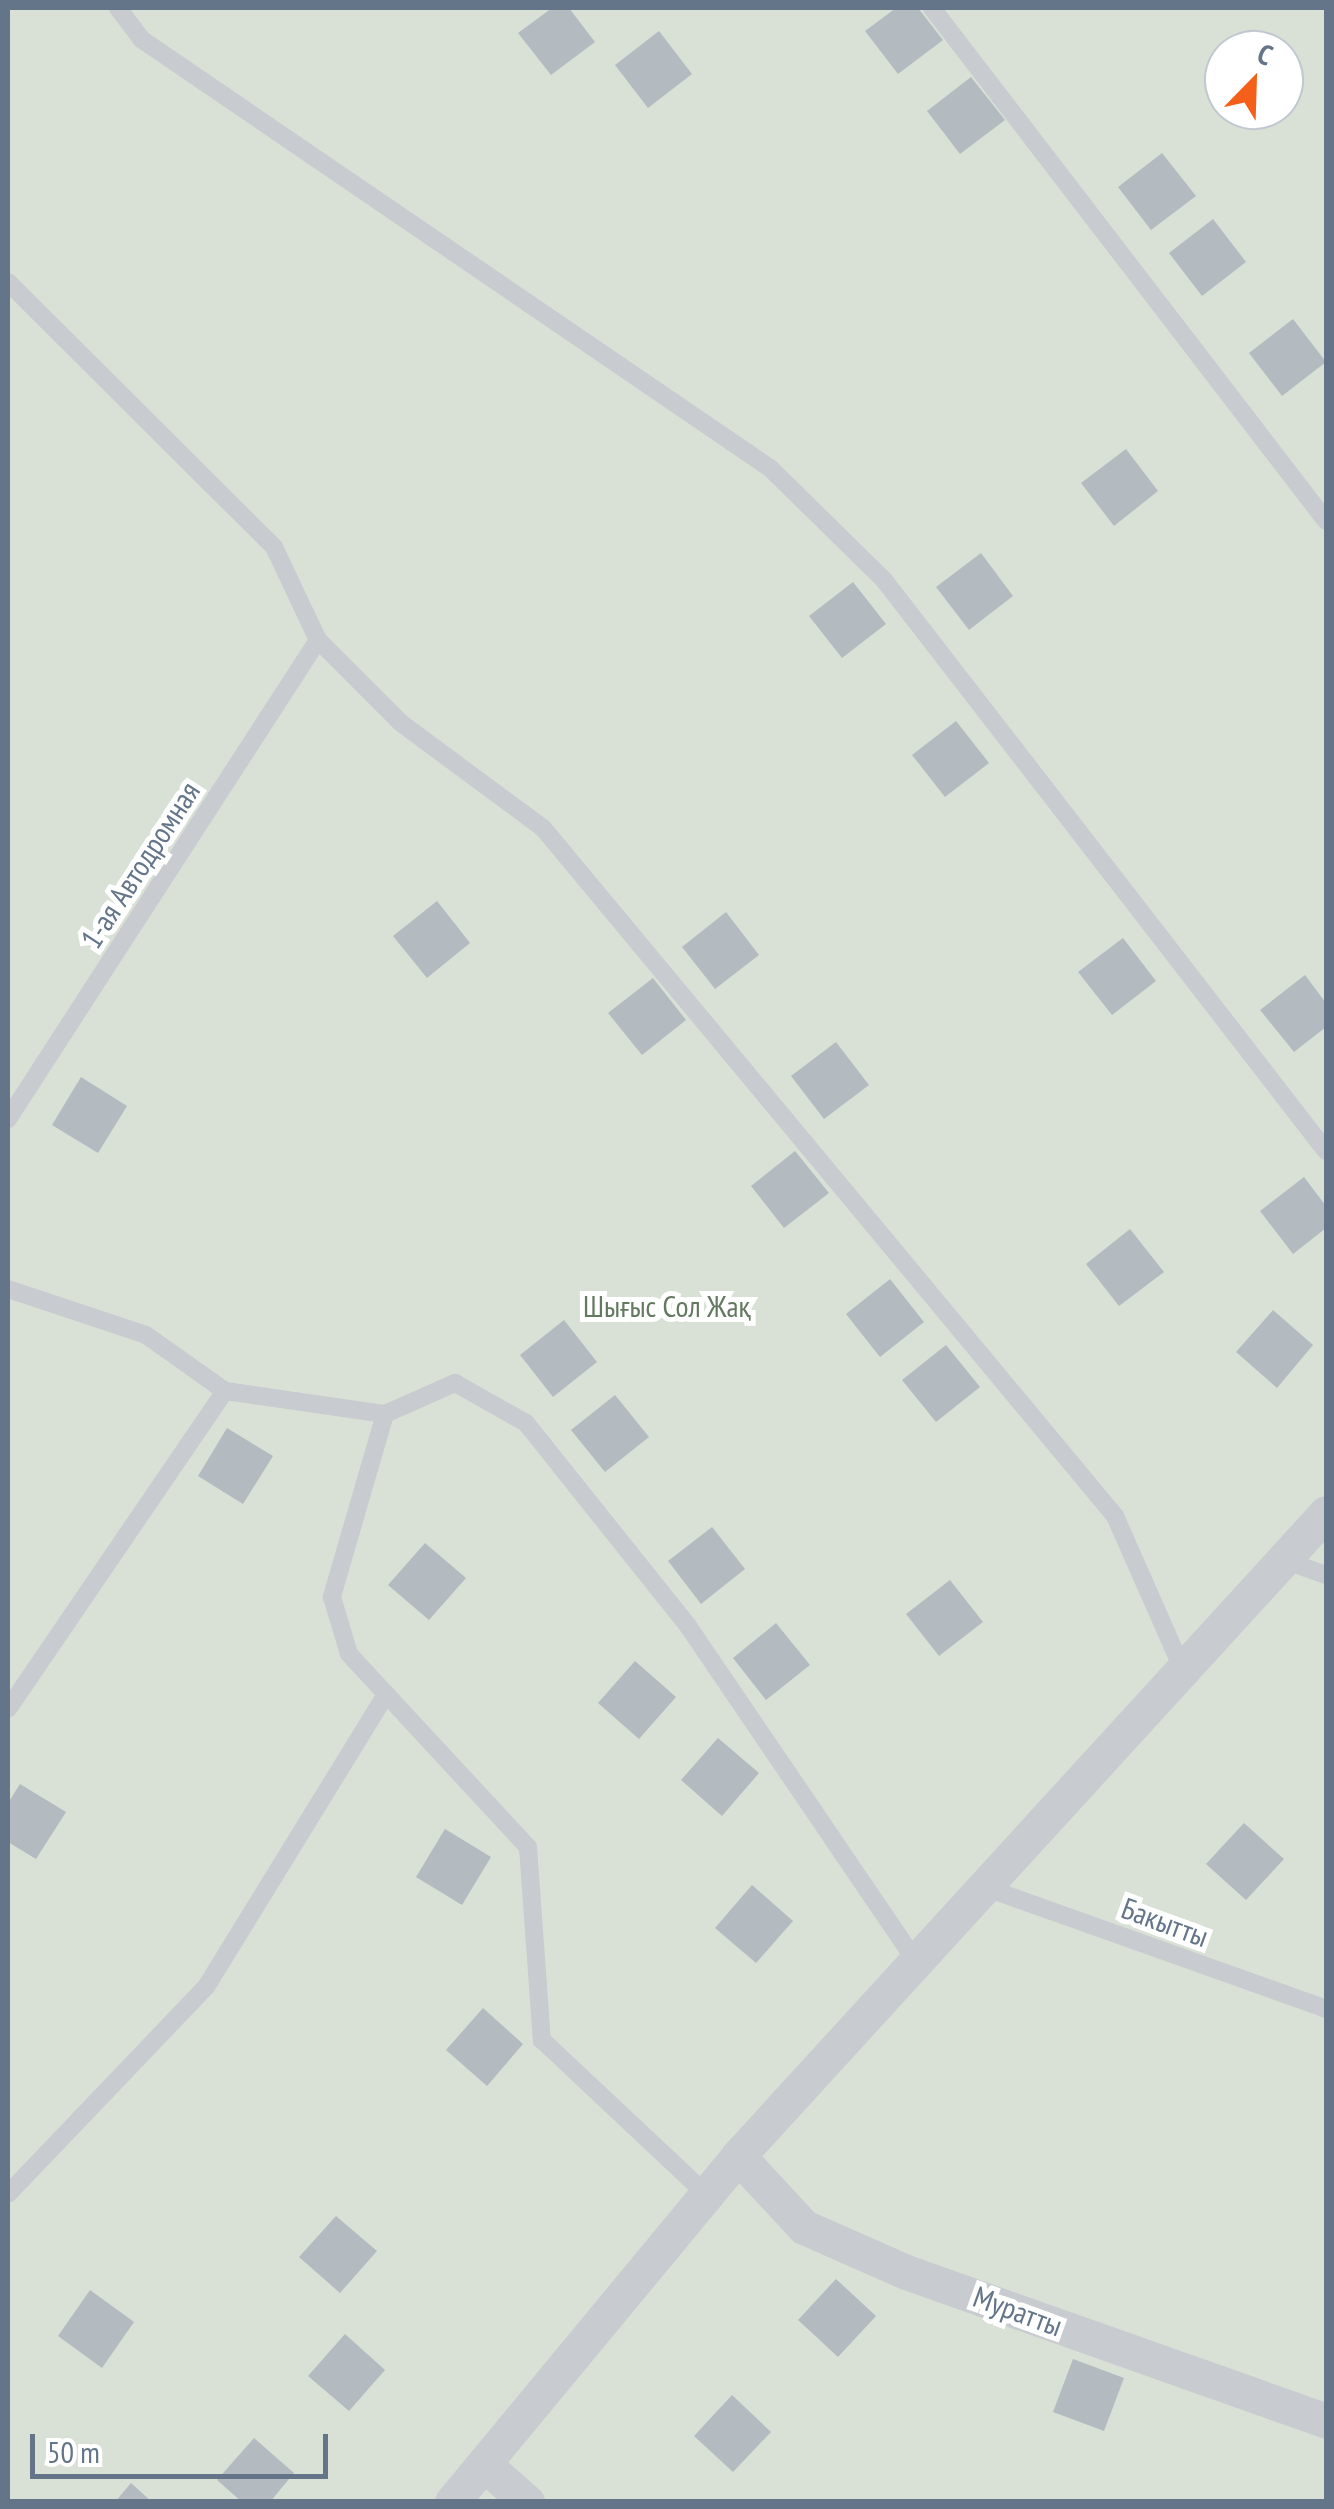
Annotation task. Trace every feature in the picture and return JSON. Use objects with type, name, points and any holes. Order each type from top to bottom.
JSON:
[{"type":"street","points":[[452,2502],[486,2466],[705,2193],[1326,1513]]},
{"type":"street","name":"Муратты","points":[[738,2156],[804,2226],[906,2272],[1326,2422]]},
{"type":"street","points":[[486,2466],[527,2502]]},
{"type":"lane","points":[[118,8],[141,40],[770,468],[884,580],[1326,1151]]},
{"type":"lane","points":[[932,8],[1326,520]]},
{"type":"lane","points":[[8,282],[274,546],[318,640],[401,724],[543,828],[1116,1516],[1183,1670]]},
{"type":"lane","name":"1-ая Автодромная","points":[[8,1119],[318,640]]},
{"type":"lane","points":[[8,1289],[146,1335],[226,1391],[385,1414],[454,1383],[526,1423],[688,1626],[916,1962]]},
{"type":"lane","points":[[8,1709],[226,1391]]},
{"type":"lane","points":[[385,1414],[332,1597],[350,1654],[528,1847],[542,2040],[705,2193]]},
{"type":"lane","points":[[1284,1560],[1326,1576]]},
{"type":"lane","points":[[8,2194],[206,1987],[386,1694]]},
{"type":"lane","name":"Бакытты","points":[[984,1887],[1326,2009]]},
{"type":"green space","name":"Шығыс Сол Жақ","points":[[8,8],[1326,8],[1326,2501],[8,2501]]},
{"type":"building","points":[[552,8],[569,8],[595,42],[551,75],[518,33]]},
{"type":"building","points":[[896,8],[918,8],[943,40],[898,74],[865,31]]},
{"type":"building","points":[[659,31],[692,74],[648,108],[615,65]]},
{"type":"building","points":[[971,77],[1005,120],[960,154],[927,111]]},
{"type":"building","points":[[1162,153],[1196,196],[1151,230],[1118,187]]},
{"type":"building","points":[[1213,219],[1246,262],[1202,296],[1169,253]]},
{"type":"building","points":[[1293,319],[1326,362],[1282,396],[1249,353]]},
{"type":"building","points":[[1126,449],[1158,491],[1114,526],[1081,483]]},
{"type":"building","points":[[981,553],[1013,596],[969,630],[936,587]]},
{"type":"building","points":[[853,582],[886,624],[842,658],[809,616]]},
{"type":"building","points":[[956,721],[989,763],[945,797],[912,755]]},
{"type":"building","points":[[437,901],[470,943],[427,978],[393,936]]},
{"type":"building","points":[[726,912],[759,955],[715,989],[682,947]]},
{"type":"building","points":[[1123,938],[1156,981],[1112,1015],[1078,972]]},
{"type":"building","points":[[1305,975],[1326,1003],[1326,1027],[1294,1052],[1260,1010]]},
{"type":"building","points":[[653,978],[686,1020],[642,1055],[608,1013]]},
{"type":"building","points":[[836,1042],[869,1085],[824,1119],[791,1076]]},
{"type":"building","points":[[81,1077],[127,1106],[98,1153],[52,1125]]},
{"type":"building","points":[[795,1151],[829,1193],[784,1228],[751,1186]]},
{"type":"building","points":[[1304,1177],[1326,1206],[1326,1228],[1293,1254],[1260,1211]]},
{"type":"building","points":[[1130,1229],[1164,1272],[1119,1306],[1086,1264]]},
{"type":"building","points":[[890,1279],[924,1322],[880,1357],[846,1314]]},
{"type":"building","points":[[1273,1310],[1313,1345],[1277,1388],[1236,1352]]},
{"type":"building","points":[[564,1320],[597,1362],[553,1397],[520,1355]]},
{"type":"building","points":[[946,1345],[980,1387],[936,1422],[902,1380]]},
{"type":"building","points":[[615,1395],[649,1437],[605,1472],[571,1430]]},
{"type":"building","points":[[227,1428],[273,1456],[243,1504],[198,1476]]},
{"type":"building","points":[[712,1527],[745,1569],[701,1604],[668,1561]]},
{"type":"building","points":[[425,1543],[466,1578],[429,1620],[388,1585]]},
{"type":"building","points":[[950,1580],[983,1622],[939,1656],[906,1614]]},
{"type":"building","points":[[776,1623],[810,1665],[766,1700],[733,1658]]},
{"type":"building","points":[[635,1661],[676,1697],[639,1739],[598,1703]]},
{"type":"building","points":[[718,1738],[759,1773],[722,1816],[681,1780]]},
{"type":"building","points":[[20,1784],[66,1812],[36,1859],[8,1842],[8,1803]]},
{"type":"building","points":[[1244,1823],[1284,1859],[1246,1900],[1206,1864]]},
{"type":"building","points":[[445,1829],[491,1857],[462,1905],[416,1877]]},
{"type":"building","points":[[752,1885],[793,1921],[756,1963],[715,1928]]},
{"type":"building","points":[[483,2008],[523,2044],[487,2086],[446,2050]]},
{"type":"building","points":[[336,2216],[377,2251],[340,2293],[299,2257]]},
{"type":"building","points":[[836,2279],[876,2316],[838,2357],[798,2320]]},
{"type":"building","points":[[90,2290],[134,2322],[102,2368],[58,2336]]},
{"type":"building","points":[[345,2334],[385,2370],[349,2411],[308,2376]]},
{"type":"building","points":[[1073,2359],[1124,2378],[1104,2431],[1053,2412]]},
{"type":"building","points":[[732,2395],[771,2432],[733,2472],[694,2436]]},
{"type":"building","points":[[254,2438],[294,2473],[270,2502],[242,2502],[217,2480]]},
{"type":"building","points":[[131,2483],[152,2502],[115,2502]]}]
